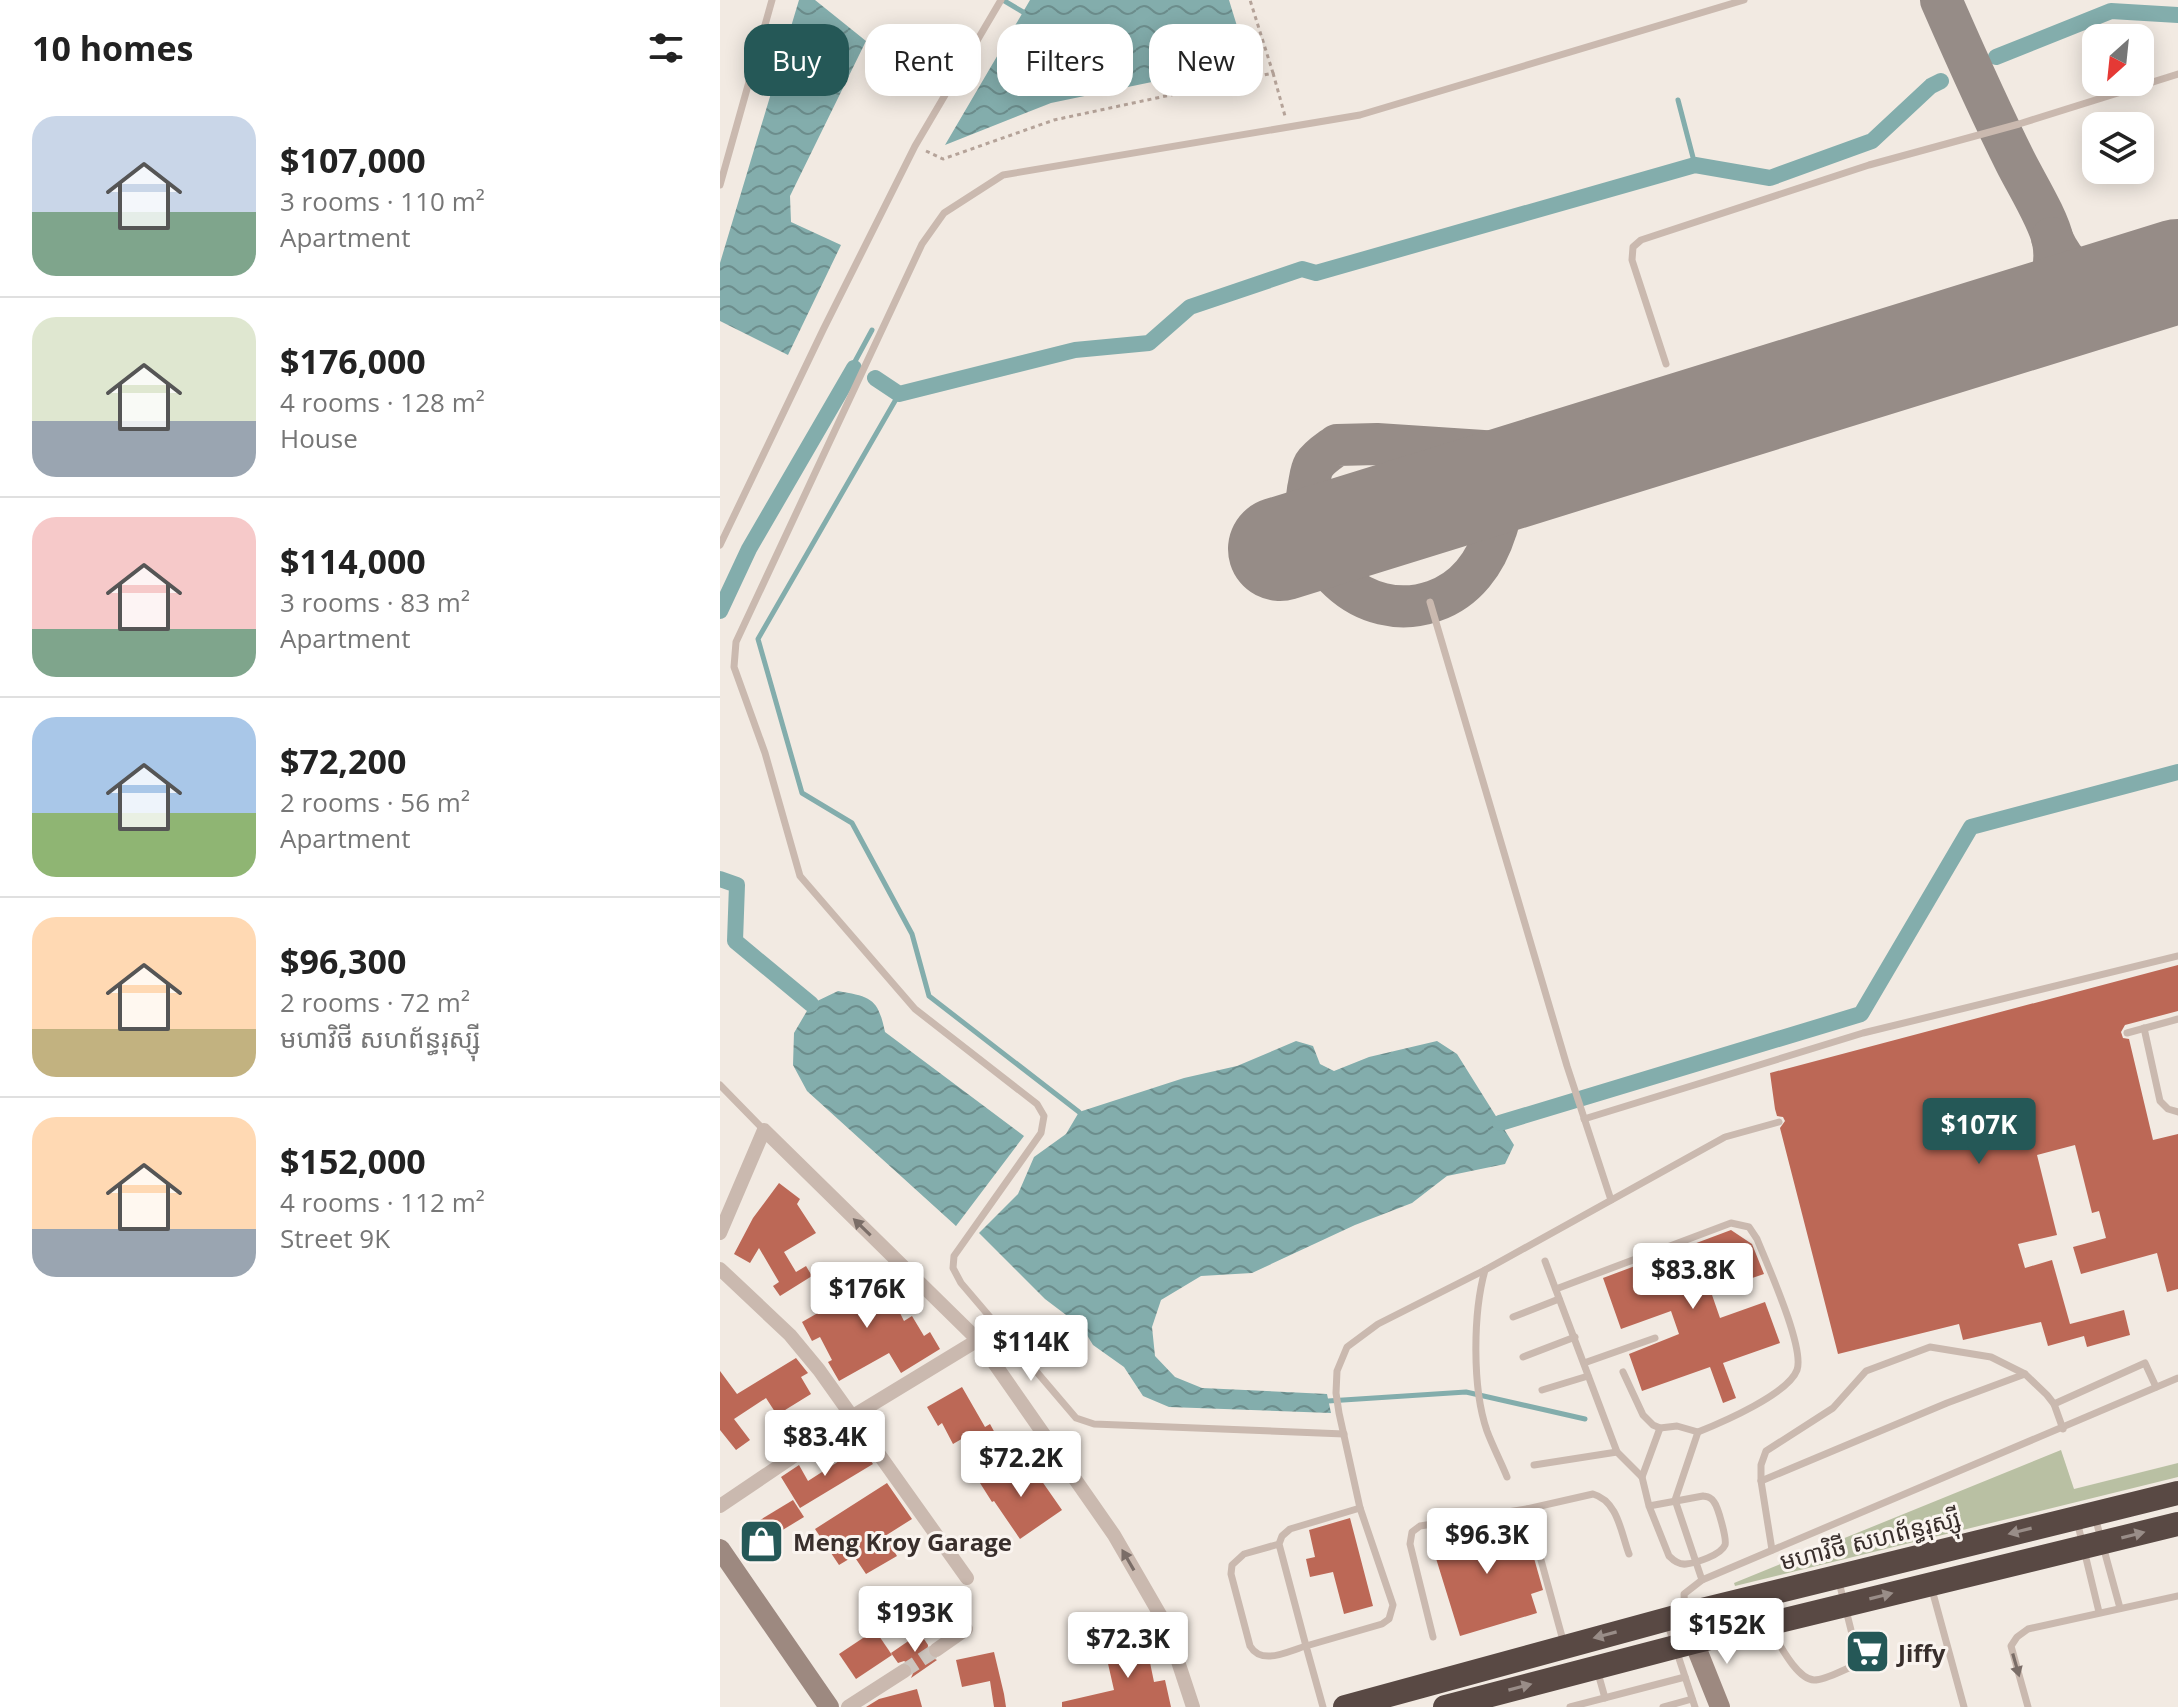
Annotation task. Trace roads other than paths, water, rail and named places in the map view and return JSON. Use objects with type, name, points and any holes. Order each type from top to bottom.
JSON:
[{"type":"highway","name":"មហាវិថី សហព័ន្ធរុស្ស៊ី","points":[[1345,1707],[1393,1700],[1564,1646],[1676,1616],[2178,1493]]},
{"type":"highway","points":[[1445,1707],[1684,1644],[2178,1524]]},
{"type":"highway","points":[[1676,1616],[1684,1644]]},
{"type":"main road","points":[[720,1549],[829,1707]]},
{"type":"main road","points":[[1684,1644],[1720,1707]]},
{"type":"street","points":[[720,1233],[764,1130],[978,1340],[1114,1535],[1166,1625],[1193,1707]]},
{"type":"street","points":[[720,1269],[790,1335],[853,1416],[967,1578]]},
{"type":"street","points":[[720,1506],[853,1416],[978,1340]]},
{"type":"street","points":[[936,1650],[966,1629]]},
{"type":"street","points":[[848,1707],[904,1671]]},
{"type":"lane","points":[[720,185],[772,0]]},
{"type":"lane","points":[[720,545],[915,146],[1001,0]]},
{"type":"lane","points":[[1344,1434],[1094,1424],[1076,1418],[961,1283],[953,1268],[954,1256],[1041,1133],[1044,1116],[1037,1104],[915,1009],[800,876],[765,753],[734,667],[736,642],[922,244],[944,213],[1003,175],[1360,115],[1744,0]]},
{"type":"lane","points":[[1666,364],[1632,260],[1633,247],[1641,240],[1869,165],[2019,124],[2178,74]]},
{"type":"lane","points":[[1430,602],[1567,1066],[1611,1200]]},
{"type":"lane","points":[[1584,1119],[1863,1033],[2178,956]]},
{"type":"lane","points":[[2127,1033],[2178,1019]]},
{"type":"lane","points":[[2144,1028],[2160,1101],[2168,1109],[2178,1112]]},
{"type":"lane","points":[[720,1085],[764,1130]]},
{"type":"lane","points":[[1279,1544],[1244,1554],[1235,1560],[1231,1574],[1255,1655],[1263,1658],[1382,1624],[1392,1613],[1393,1605],[1360,1508],[1336,1393],[1337,1371],[1347,1347],[1378,1324],[1485,1270],[1725,1137],[1779,1122]]},
{"type":"lane","points":[[1556,1289],[1731,1223],[1749,1227],[1757,1239],[1795,1342],[1797,1370],[1787,1386],[1698,1432],[1677,1426],[1660,1428],[1643,1415],[1623,1372]]},
{"type":"lane","points":[[1545,1261],[1617,1452],[1642,1477],[1649,1506],[1669,1556],[1684,1565],[1717,1553],[1724,1547],[1726,1540],[1716,1504],[1703,1496],[1649,1506]]},
{"type":"lane","points":[[1485,1270],[1477,1306],[1479,1384],[1487,1430],[1507,1477]]},
{"type":"lane","points":[[1513,1317],[1559,1299]]},
{"type":"lane","points":[[1523,1357],[1575,1337]]},
{"type":"lane","points":[[1584,1363],[1655,1338]]},
{"type":"lane","points":[[1772,1550],[1761,1481],[1763,1458],[1771,1446],[1833,1408],[1866,1371],[1930,1347],[1991,1357],[2025,1374],[2054,1404],[2063,1429]]},
{"type":"lane","points":[[2054,1404],[2145,1363],[2156,1387]]},
{"type":"lane","points":[[1761,1481],[1947,1403],[2025,1374]]},
{"type":"lane","points":[[1542,1390],[1588,1376]]},
{"type":"lane","points":[[1676,1616],[1684,1594],[1702,1580],[2178,1378]]},
{"type":"lane","points":[[1642,1477],[1660,1428]]},
{"type":"lane","points":[[1698,1432],[1675,1500],[1702,1580]]},
{"type":"lane","points":[[1534,1465],[1617,1452]]},
{"type":"lane","points":[[1433,1637],[1410,1544],[1412,1532],[1420,1526],[1527,1509],[1593,1494],[1603,1497],[1612,1505],[1629,1554]]},
{"type":"lane","points":[[1323,1707],[1279,1544],[1290,1529],[1360,1508]]},
{"type":"lane","points":[[1527,1509],[1564,1646]]},
{"type":"lane","points":[[2085,1515],[2092,1545],[2099,1612]]},
{"type":"lane","points":[[2085,1515],[2092,1545],[2120,1608]]},
{"type":"lane","points":[[1767,1624],[1797,1672],[1814,1680],[1851,1667],[1857,1654],[1838,1576]]},
{"type":"lane","points":[[1931,1584],[1964,1707]]},
{"type":"lane","points":[[2028,1707],[2011,1646],[2017,1637],[2028,1629],[2178,1596]]},
{"type":"lane","points":[[1663,1707],[1694,1703],[1685,1677],[1684,1644]]},
{"type":"lane","points":[[1596,1667],[1605,1698]]},
{"type":"lane","points":[[1570,1707],[1685,1677]]},
{"type":"water","points":[[799,0],[815,0],[845,24],[792,24]]},
{"type":"water","points":[[1030,0],[1229,0],[1236,24],[1149,24],[1149,83],[1133,86],[1133,24],[1016,24]]},
{"type":"water","points":[[849,27],[865,43],[849,76]]},
{"type":"water","points":[[997,56],[997,96],[1085,96],[1051,103],[945,145],[974,96],[981,96],[981,84]]},
{"type":"water","points":[[770,96],[839,96],[790,196],[791,222],[841,245],[788,355],[720,321],[720,263]]},
{"type":"water","points":[[838,991],[871,1001],[879,1012],[885,1032],[1024,1136],[956,1226],[807,1091],[793,1065],[794,1033],[811,1004]]},
{"type":"water","points":[[1296,1041],[1313,1046],[1320,1064],[1334,1071],[1369,1057],[1437,1041],[1457,1054],[1514,1145],[1505,1164],[1447,1176],[1412,1203],[1355,1225],[1252,1273],[1201,1276],[1161,1300],[1152,1327],[1155,1356],[1175,1377],[1202,1388],[1327,1394],[1331,1413],[1169,1407],[1143,1396],[1124,1367],[1093,1345],[1082,1327],[1045,1299],[979,1233],[1018,1194],[1034,1157],[1066,1134],[1079,1112],[1184,1078],[1237,1066]]},
{"type":"waterway","points":[[1003,0],[1023,12]]},
{"type":"waterway","points":[[1996,57],[2111,11],[2178,15]]},
{"type":"waterway","points":[[875,378],[899,394],[1075,350],[1149,343],[1190,307],[1302,269],[1316,273],[1695,165],[1770,178],[1872,141],[1931,86],[1941,81]]},
{"type":"waterway","points":[[1678,100],[1695,165]]},
{"type":"waterway","points":[[852,367],[872,330]]},
{"type":"waterway","points":[[720,611],[749,549],[854,368]]},
{"type":"waterway","points":[[899,394],[758,639],[802,793],[852,823],[912,934],[929,996],[1079,1112]]},
{"type":"waterway","points":[[1500,1123],[1861,1014],[1971,827],[2178,772]]},
{"type":"waterway","points":[[720,879],[737,885],[735,941],[811,1004]]},
{"type":"waterway","points":[[1328,1401],[1466,1392],[1585,1419]]},
{"type":"tunnel","points":[[904,1671],[936,1650]]},
{"type":"place","name":"Meng Kroy Garage","points":[[762,1541]]},
{"type":"place","name":"Jiffy","points":[[1867,1652]]}]
